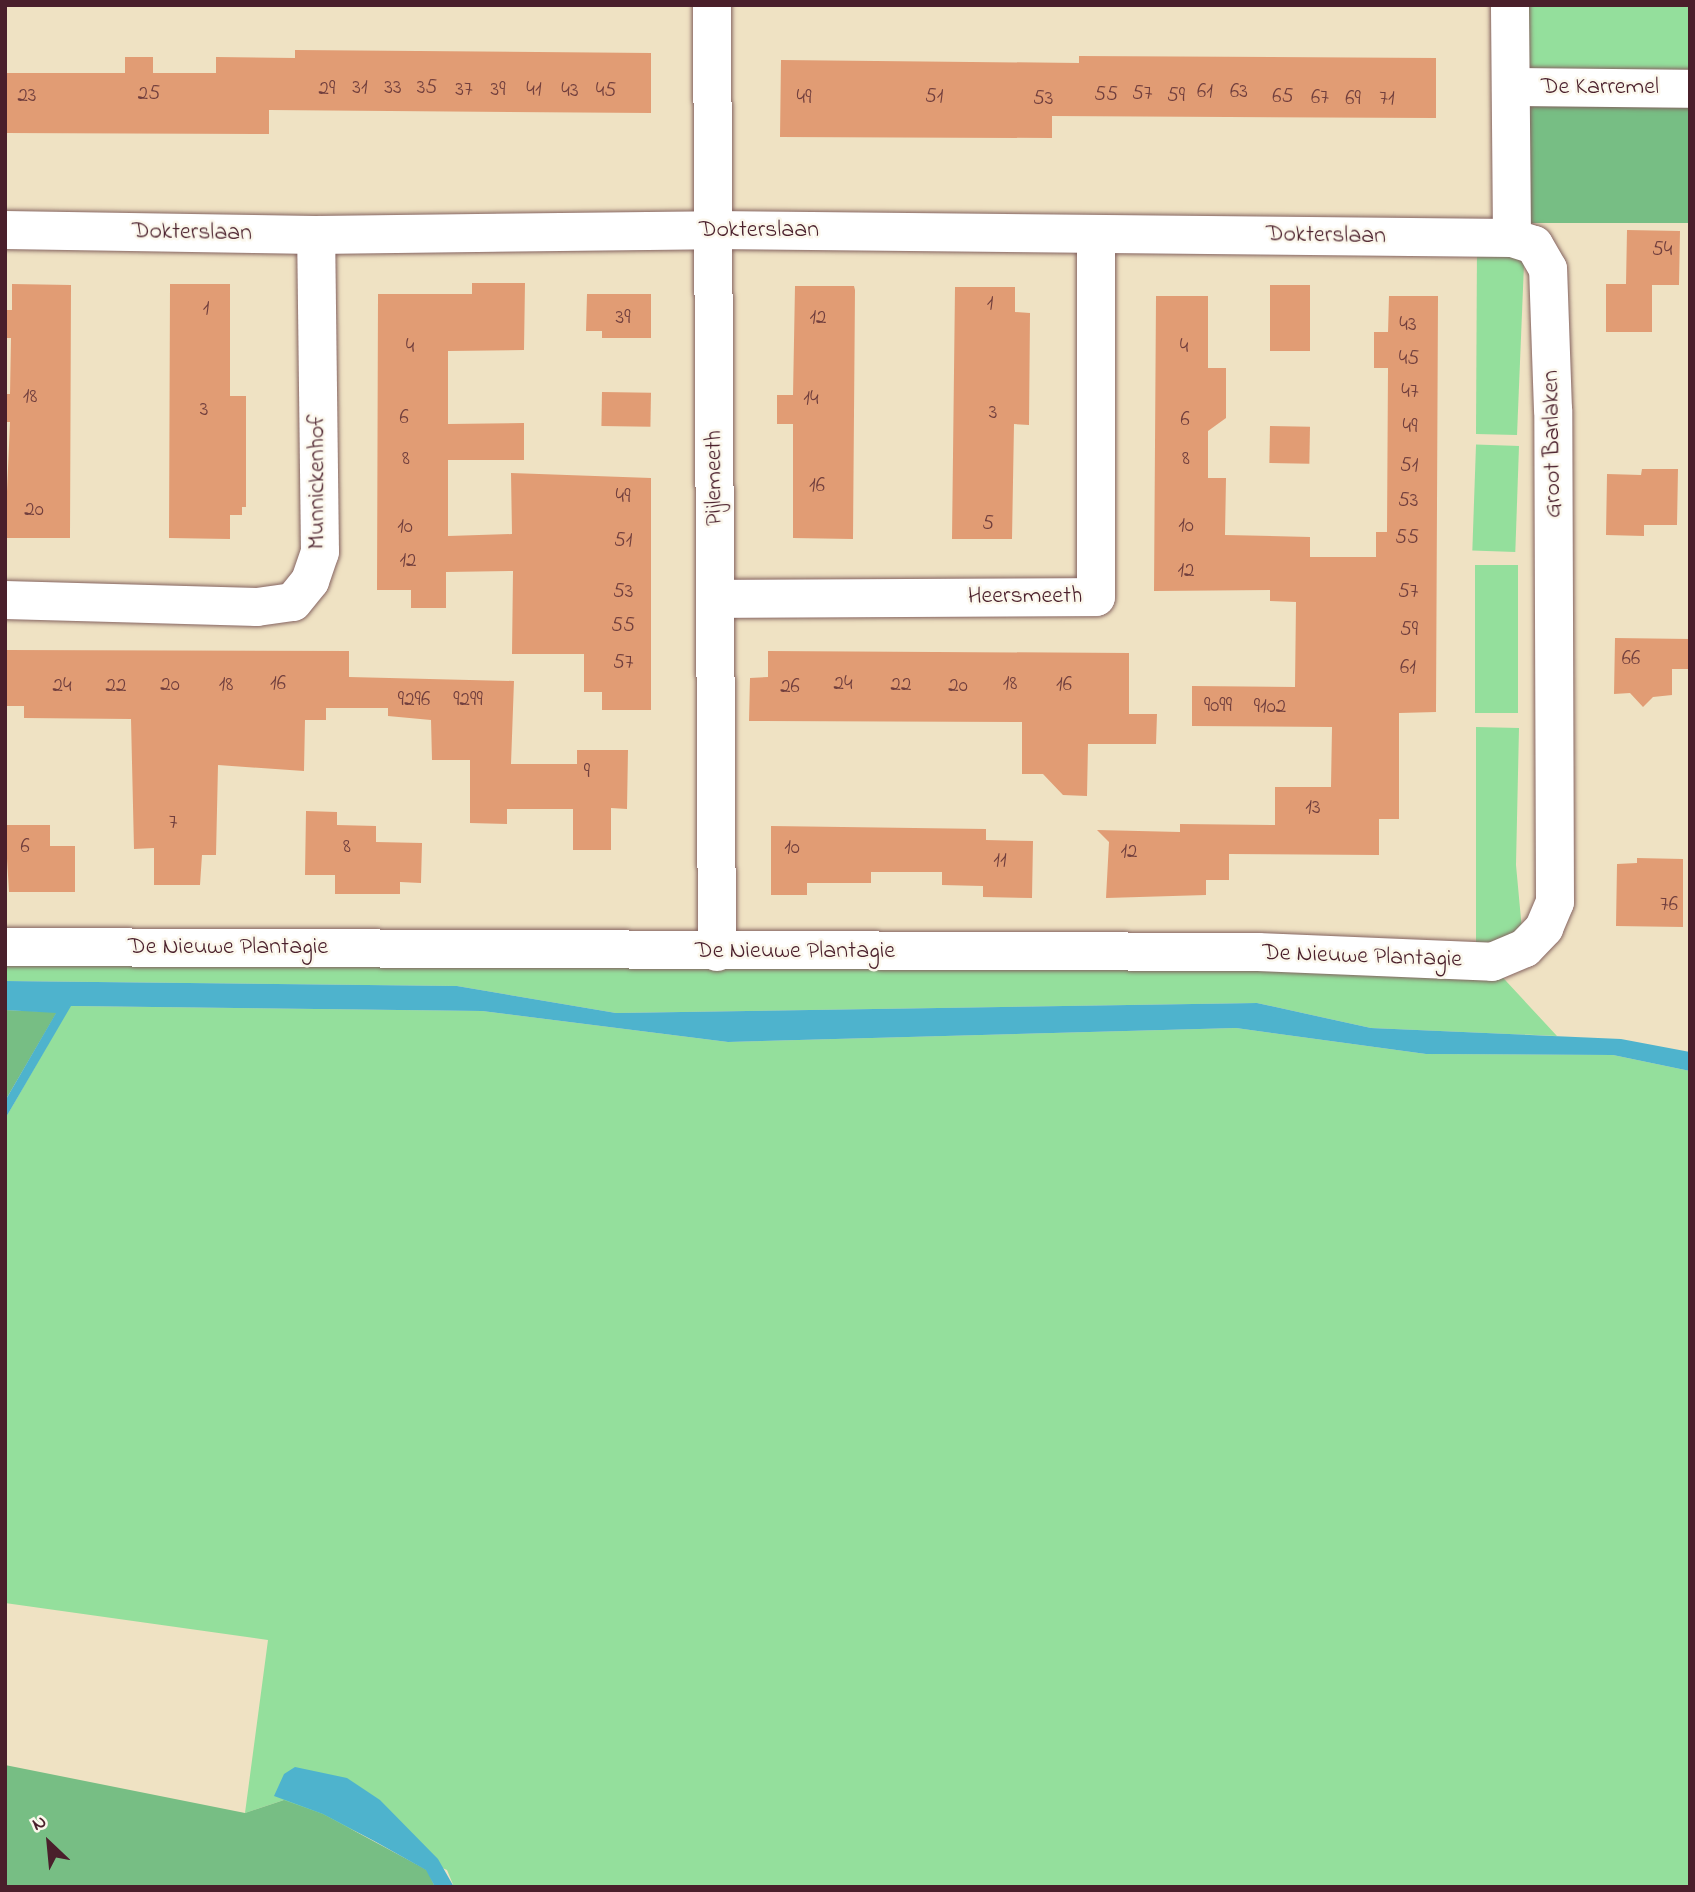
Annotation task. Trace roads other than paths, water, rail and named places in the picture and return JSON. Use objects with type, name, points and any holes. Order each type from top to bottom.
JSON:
[{"type":"street","name":"Pijlemeeth","points":[[712,5],[717,952]]},
{"type":"street","points":[[1510,5],[1512,238]]},
{"type":"street","name":"De Karremel","points":[[1511,87],[1690,89]]},
{"type":"street","name":"Dokterslaan","points":[[5,230],[316,235],[713,230],[1512,238]]},
{"type":"street","name":"Heersmeeth","points":[[716,599],[1096,597],[1096,234]]},
{"type":"street","name":"Munnickenhof","points":[[5,600],[257,607],[293,602],[302,592],[310,581],[320,552],[316,235]]},
{"type":"street","name":"Groot Barlaken","points":[[1512,238],[1534,245],[1548,269],[1553,410],[1555,902]]},
{"type":"street","name":"De Nieuwe Plantagie","points":[[5,947],[717,952],[1258,952],[1492,962],[1525,948],[1544,928],[1555,902]]},
{"type":"water","points":[[5,981],[457,986],[616,1013],[1257,1003],[1371,1028],[1621,1039],[1690,1052],[1690,1071],[1613,1055],[1426,1054],[1236,1028],[728,1042],[482,1011],[71,1006],[5,1119],[5,1101],[56,1013],[5,1010]]},
{"type":"water","points":[[295,1767],[347,1778],[380,1800],[438,1859],[454,1887],[435,1887],[426,1870],[323,1814],[274,1796],[284,1774]]}]
